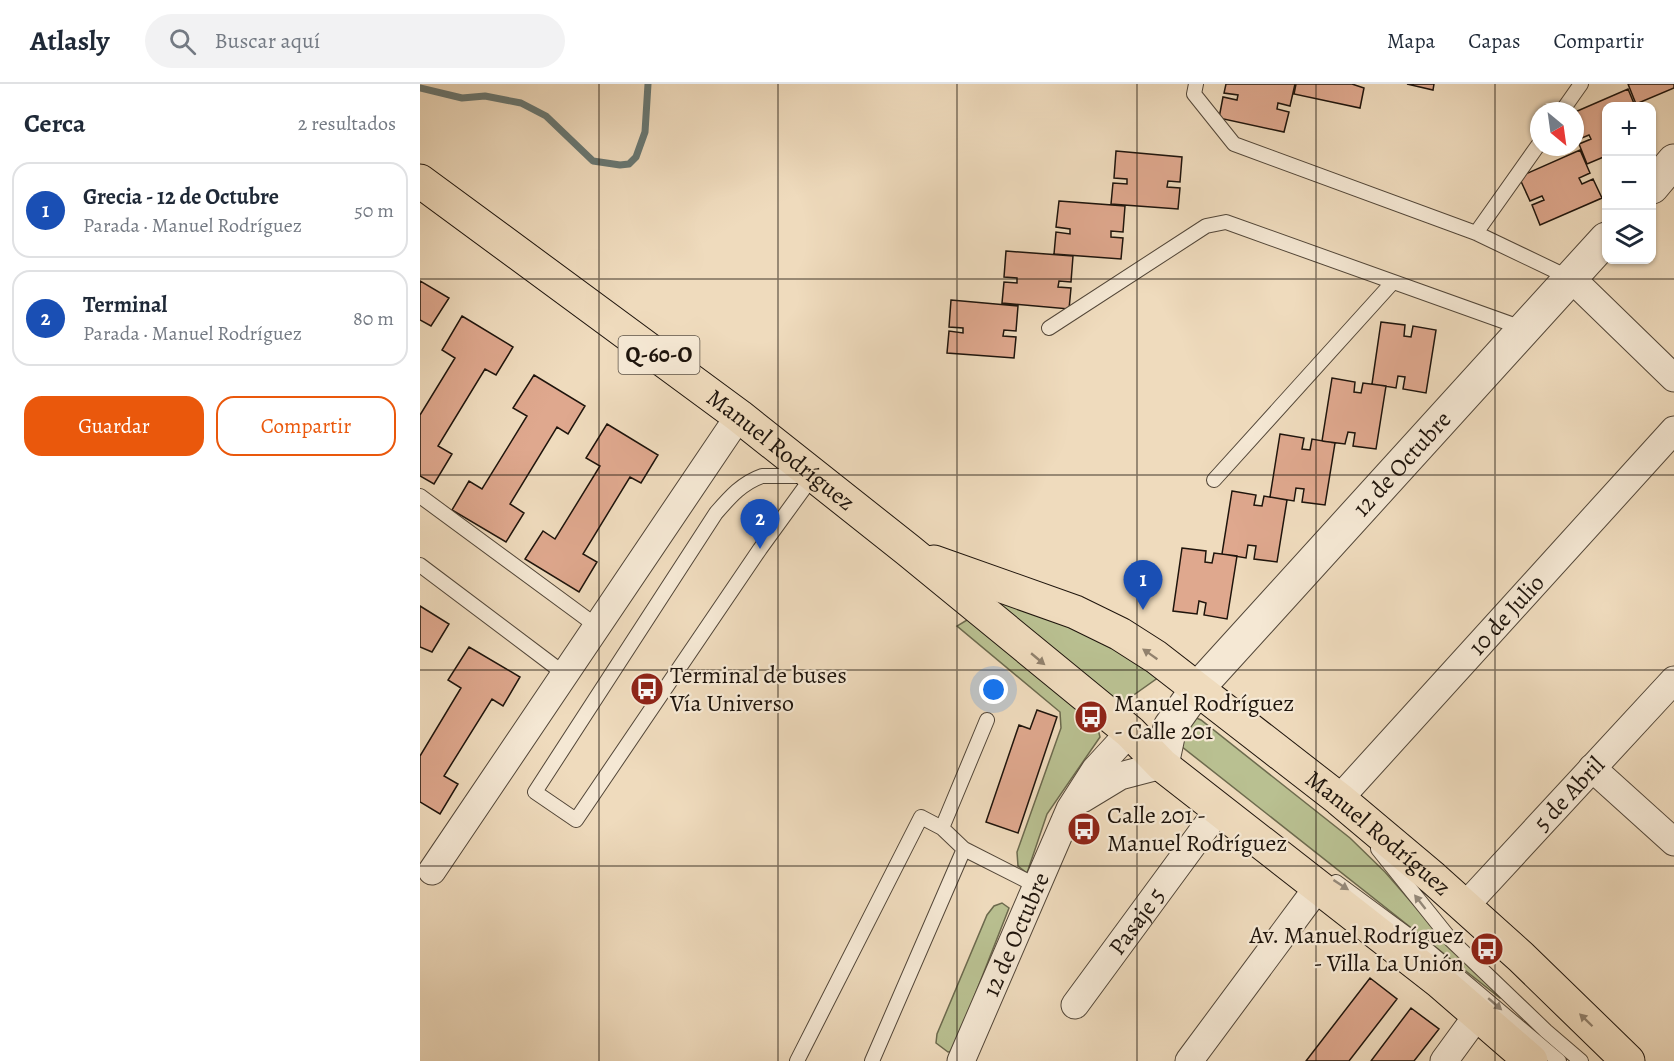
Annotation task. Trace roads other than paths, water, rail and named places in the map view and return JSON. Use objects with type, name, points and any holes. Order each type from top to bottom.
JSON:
[{"type":"main road","name":"Manuel Rodríguez","points":[[420,181],[616,323],[739,416],[908,550],[1130,732],[1162,765],[1479,1013],[1531,1061]]},
{"type":"main road","name":"Manuel Rodríguez","points":[[908,550],[950,569],[1075,612],[1139,646],[1339,799],[1465,906],[1628,1061]]},
{"type":"street","points":[[1656,182],[1674,161]]},
{"type":"street","name":"12 de Octubre","points":[[1070,809],[1085,796],[1120,776],[1162,765],[1170,727],[1197,689],[1527,330],[1602,244]]},
{"type":"street","points":[[1572,279],[1674,378]]},
{"type":"street","points":[[432,871],[739,416]]},
{"type":"street","name":"10 de Julio","points":[[1339,799],[1674,430]]},
{"type":"street","name":"5 de Abril","points":[[1465,906],[1674,680]]},
{"type":"street","name":"12 de Octubre","points":[[962,1061],[1035,885],[1070,809],[1095,770],[1130,732],[1197,689]]},
{"type":"street","points":[[1592,768],[1674,842]]},
{"type":"street","name":"Pasaje 5","points":[[1075,1005],[1219,809]]},
{"type":"street","points":[[1189,1061],[1318,887]]},
{"type":"street","points":[[1444,1061],[1479,1013]]},
{"type":"lane","points":[[1196,84],[1194,94],[1234,144],[1476,233],[1572,279]]},
{"type":"lane","points":[[1568,102],[1581,84]]},
{"type":"lane","points":[[1476,233],[1531,156]]},
{"type":"lane","points":[[1049,328],[1206,226],[1215,222],[1226,222],[1527,330]]},
{"type":"lane","points":[[1214,480],[1394,282]]},
{"type":"lane","points":[[762,476],[813,476],[760,549],[576,820],[535,792],[716,513],[732,494],[750,480],[762,476]]},
{"type":"lane","points":[[420,496],[598,627]]},
{"type":"lane","points":[[420,565],[566,675]]},
{"type":"lane","points":[[942,828],[987,720]]},
{"type":"lane","points":[[1339,799],[1451,940],[1546,1031],[1581,1061]]},
{"type":"lane","points":[[797,1061],[921,817],[942,828],[964,849],[1035,885]]},
{"type":"lane","points":[[1253,836],[1306,863],[1367,902],[1474,987],[1560,1061]]},
{"type":"lane","points":[[872,1061],[964,849]]},
{"type":"waterway","points":[[420,88],[462,98],[485,96],[521,103],[546,116],[593,161],[620,165],[629,164],[636,157],[645,132],[648,84]]},
{"type":"place","name":"Terminal","points":[[760,549]]},
{"type":"place","name":"Grecia - 12 de Octubre","points":[[1143,610]]},
{"type":"place","name":"Terminal de buses Vía Universo","points":[[647,689]]},
{"type":"place","name":"Manuel Rodríguez - Calle 201","points":[[1091,717]]},
{"type":"place","name":"Calle 201 - Manuel Rodríguez","points":[[1084,829]]},
{"type":"place","name":"Av. Manuel Rodríguez - Villa La Unión","points":[[1487,949]]}]
